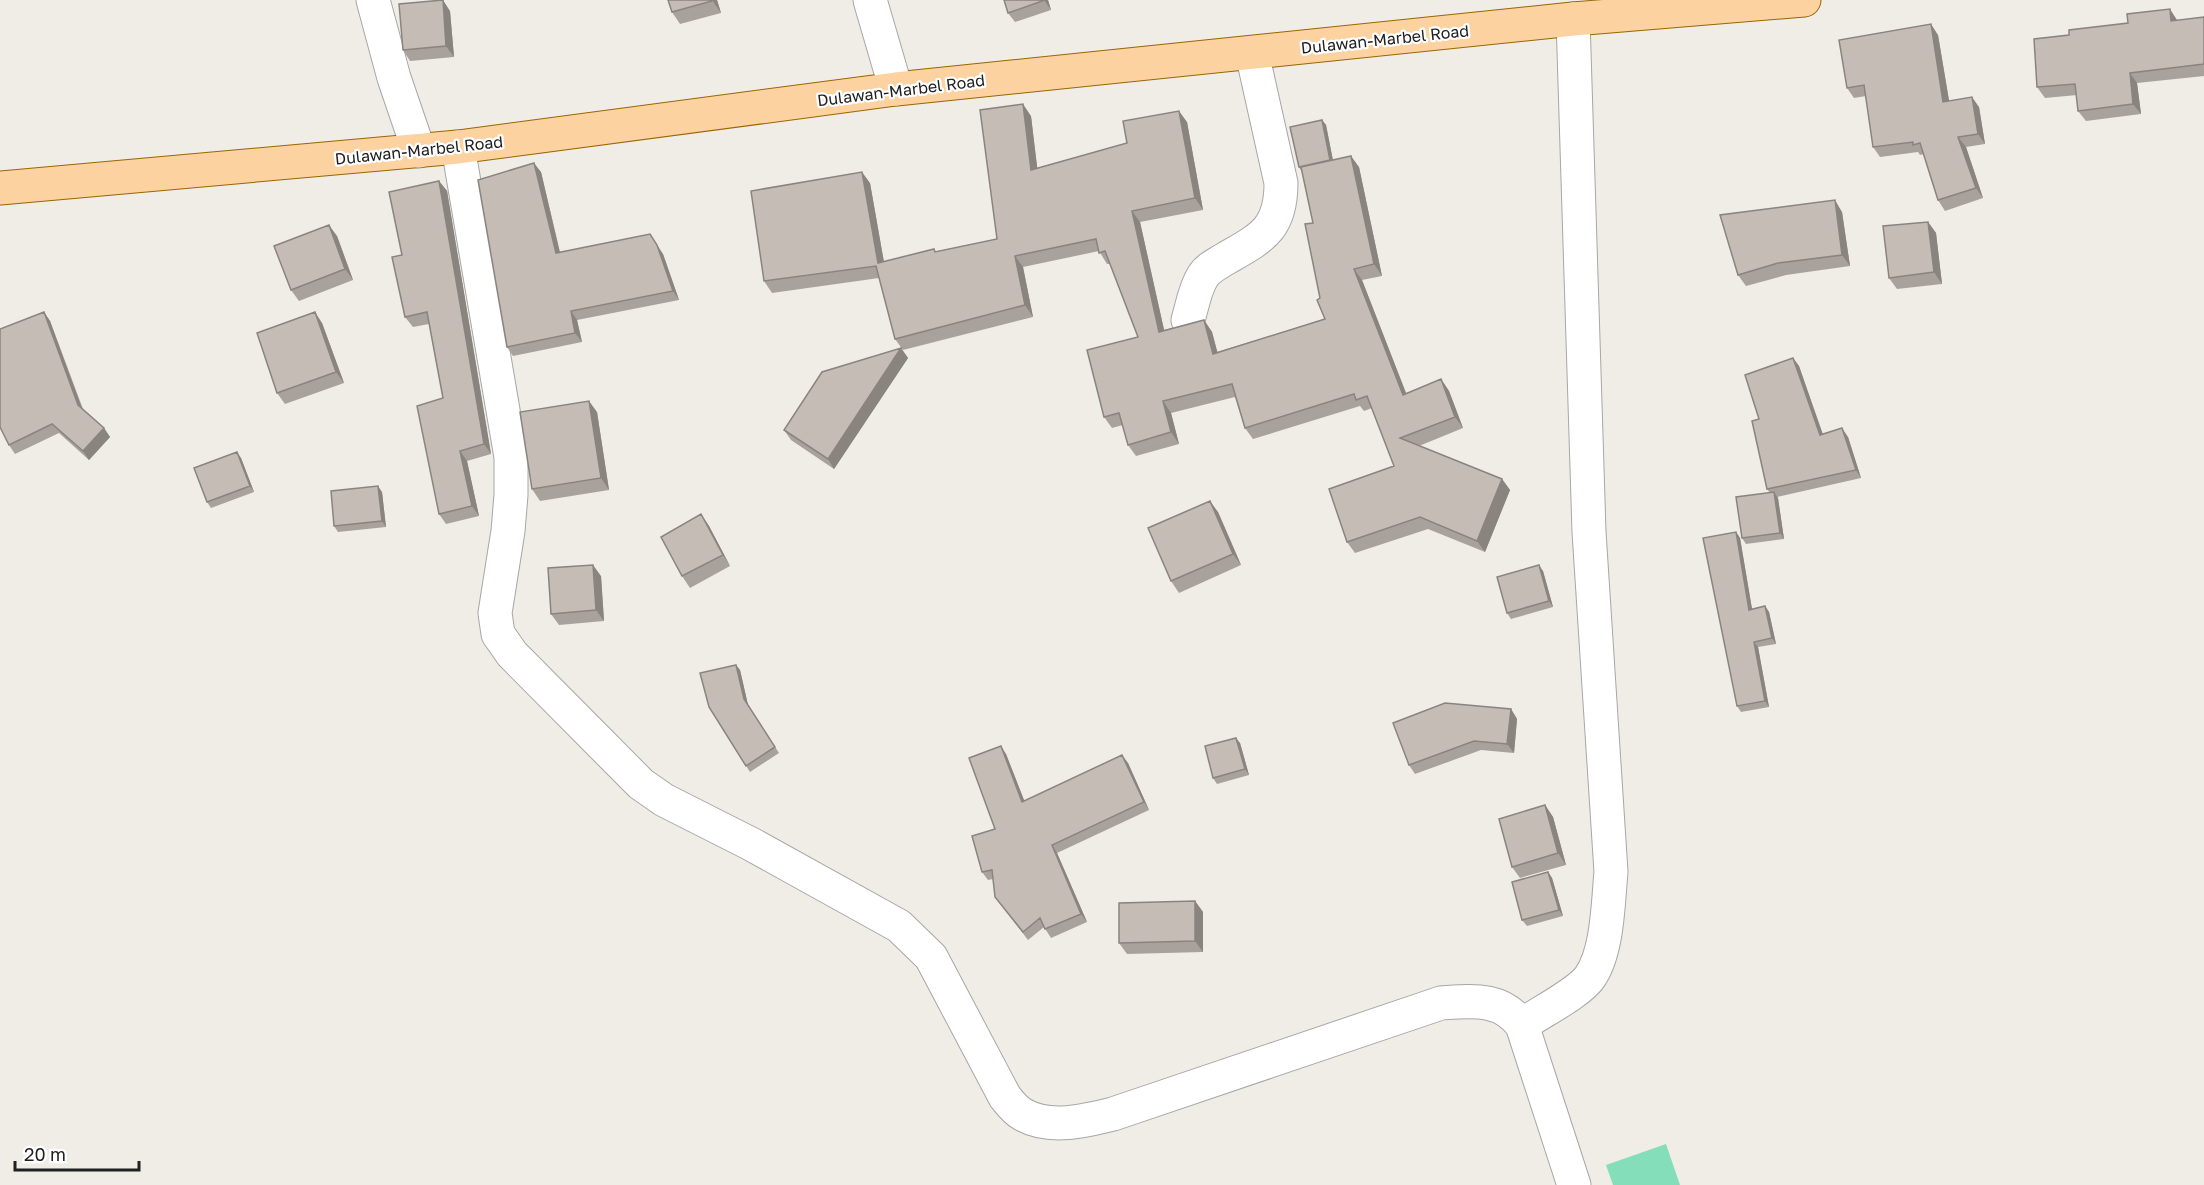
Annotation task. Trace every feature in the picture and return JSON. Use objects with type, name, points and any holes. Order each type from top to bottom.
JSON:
[{"type":"main road","name":"Dulawan-Marbel Road","points":[[0,188],[458,147],[896,89],[1573,19],[1804,0]]},
{"type":"street","points":[[373,0],[394,78],[419,151]]},
{"type":"street","points":[[870,0],[896,89]]},
{"type":"street","points":[[1522,1025],[1577,989],[1590,977],[1599,956],[1605,928],[1611,872],[1590,532],[1573,19]]},
{"type":"street","points":[[1188,320],[1203,276],[1213,266],[1258,240],[1276,218],[1281,202],[1281,183],[1252,53]]},
{"type":"street","points":[[458,147],[511,457],[508,531],[495,613],[498,634],[512,654],[641,784],[664,800],[751,844],[899,926],[917,941],[931,957],[1005,1098],[1021,1113],[1039,1121],[1057,1123],[1086,1121],[1113,1114],[1441,1002],[1488,1003],[1507,1009],[1522,1025],[1574,1185]]},
{"type":"green space","points":[[1666,1144],[1680,1185],[1613,1185],[1606,1165]]},
{"type":"building","points":[[443,0],[446,46],[403,50],[399,4]]},
{"type":"building","points":[[668,0],[712,0],[712,1],[672,12]]},
{"type":"building","points":[[1004,0],[1045,0],[1008,13]]},
{"type":"building","points":[[2170,9],[2171,21],[2204,17],[2204,64],[2130,73],[2133,104],[2078,111],[2075,84],[2037,87],[2034,39],[2069,35],[2069,30],[2128,23],[2127,14]]},
{"type":"building","points":[[1931,24],[1943,102],[1972,97],[1978,134],[1958,137],[1976,188],[1938,200],[1920,143],[1873,147],[1864,85],[1847,88],[1839,40]]},
{"type":"building","points":[[1023,104],[1031,170],[1127,143],[1123,121],[1179,111],[1195,198],[1132,211],[1159,332],[1204,320],[1213,354],[1325,319],[1317,300],[1320,298],[1305,224],[1313,223],[1301,167],[1351,156],[1374,264],[1354,269],[1403,395],[1441,379],[1455,417],[1400,438],[1502,479],[1477,541],[1420,517],[1347,542],[1329,489],[1394,466],[1367,396],[1356,400],[1354,394],[1245,428],[1232,384],[1163,401],[1171,432],[1128,445],[1119,413],[1104,417],[1087,350],[1138,337],[1105,251],[1099,253],[1096,239],[1015,256],[1025,305],[895,339],[876,266],[764,281],[751,191],[862,172],[878,263],[934,249],[935,252],[997,239],[980,110]]},
{"type":"building","points":[[1322,120],[1330,160],[1299,167],[1290,127]]},
{"type":"building","points":[[534,163],[556,253],[650,234],[657,245],[673,291],[571,311],[575,333],[507,347],[478,180]]},
{"type":"building","points":[[439,181],[484,444],[460,451],[472,506],[439,514],[417,406],[443,398],[427,312],[405,317],[392,257],[402,255],[389,192]]},
{"type":"building","points":[[1835,200],[1842,255],[1778,263],[1738,275],[1720,215]]},
{"type":"building","points":[[1928,222],[1934,272],[1889,278],[1883,226]]},
{"type":"building","points":[[329,225],[345,269],[291,290],[274,246]]},
{"type":"building","points":[[44,312],[78,405],[104,428],[83,451],[52,424],[9,445],[0,427],[0,329]]},
{"type":"building","points":[[315,312],[336,372],[277,393],[257,333]]},
{"type":"building","points":[[901,348],[828,459],[784,430],[822,372]]},
{"type":"building","points":[[1793,358],[1820,435],[1842,428],[1856,470],[1767,489],[1752,421],[1759,419],[1745,375]]},
{"type":"building","points":[[589,401],[601,478],[532,489],[520,412]]},
{"type":"building","points":[[237,452],[250,486],[207,502],[194,468]]},
{"type":"building","points":[[378,486],[382,521],[334,526],[331,491]]},
{"type":"building","points":[[1774,492],[1780,533],[1742,538],[1736,497]]},
{"type":"building","points":[[1210,501],[1233,554],[1171,581],[1148,528]]},
{"type":"building","points":[[701,514],[723,555],[682,576],[661,537]]},
{"type":"building","points":[[1736,532],[1749,610],[1765,606],[1772,638],[1754,642],[1765,701],[1737,706],[1703,538]]},
{"type":"building","points":[[593,565],[596,610],[551,614],[548,568]]},
{"type":"building","points":[[1539,565],[1549,601],[1507,613],[1497,577]]},
{"type":"building","points":[[736,665],[744,699],[775,747],[746,766],[709,707],[700,673]]},
{"type":"building","points":[[1445,703],[1511,709],[1507,744],[1474,741],[1409,765],[1393,723]]},
{"type":"building","points":[[1236,738],[1245,769],[1213,778],[1205,746]]},
{"type":"building","points":[[1001,746],[1022,802],[1122,755],[1144,802],[1052,845],[1081,914],[1045,929],[1040,918],[1023,932],[995,897],[992,870],[982,872],[972,836],[995,829],[969,758]]},
{"type":"building","points":[[1545,805],[1558,853],[1512,867],[1499,819]]},
{"type":"building","points":[[1548,872],[1559,910],[1522,920],[1512,882]]},
{"type":"building","points":[[1195,901],[1195,941],[1119,943],[1119,903]]}]
